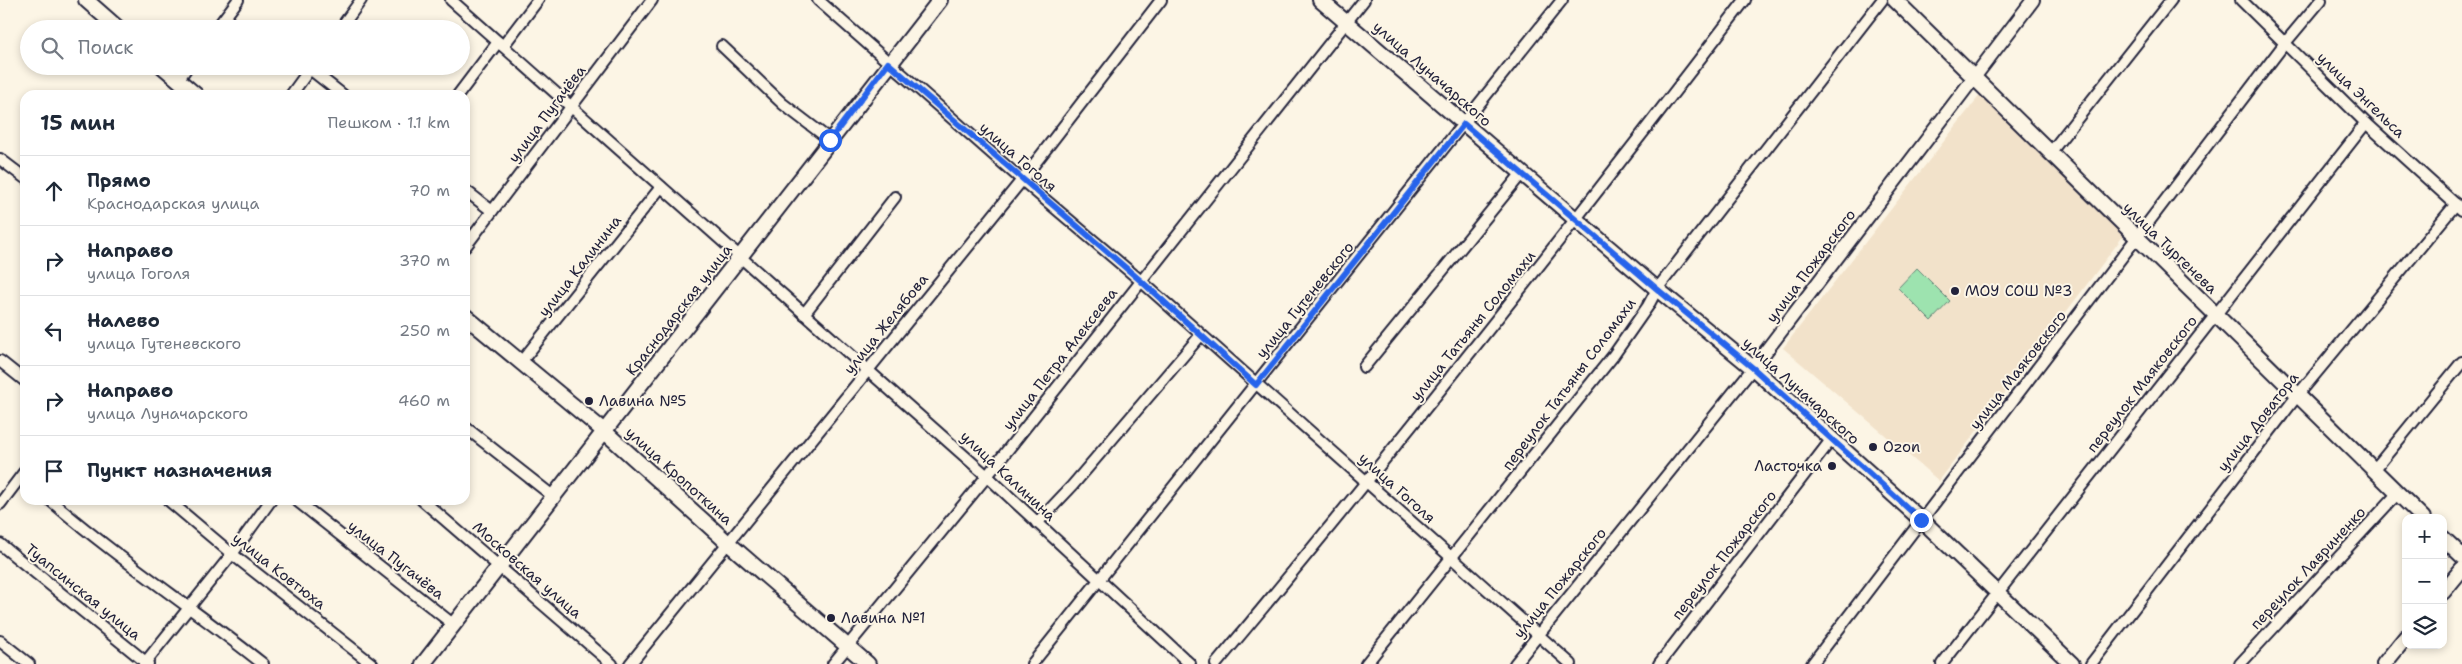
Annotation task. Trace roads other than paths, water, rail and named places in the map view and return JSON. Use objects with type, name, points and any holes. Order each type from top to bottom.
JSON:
[{"type":"main road","points":[[86,0],[109,20]]},
{"type":"main road","name":"Краснодарская улица","points":[[423,664],[741,257],[888,63],[940,0]]},
{"type":"main road","name":"улица Луначарского","points":[[1320,0],[1578,219],[1657,289],[1753,368],[1921,520],[2072,664]]},
{"type":"main road","name":"улица Тургенева","points":[[1895,0],[2419,514]]},
{"type":"main road","points":[[172,75],[190,90]]},
{"type":"main road","name":"улица Кропоткина","points":[[470,320],[605,432],[728,543],[868,664]]},
{"type":"main road","points":[[2447,542],[2462,556]]},
{"type":"main road","points":[[2447,587],[2462,569]]},
{"type":"main road","points":[[2384,664],[2402,642]]},
{"type":"street","points":[[223,20],[238,0]]},
{"type":"street","points":[[347,20],[361,0]]},
{"type":"street","name":"улица Калинина","points":[[450,0],[986,476],[1190,664]]},
{"type":"street","points":[[462,90],[538,0]]},
{"type":"street","name":"улица Пугачёва","points":[[470,240],[652,0]]},
{"type":"street","name":"улица Гоголя","points":[[818,0],[1022,180],[1141,281],[1571,664]]},
{"type":"street","name":"улица Желябова","points":[[630,664],[1022,180],[1161,0]]},
{"type":"street","name":"улица Петра Алексеева","points":[[833,664],[986,476],[1364,0]]},
{"type":"street","name":"улица Гутеневского","points":[[1032,664],[1562,0]]},
{"type":"street","name":"улица Татьяны Соломахи","points":[[1216,664],[1368,482],[1578,219],[1745,0]]},
{"type":"street","name":"переулок Татьяны Соломахи","points":[[1366,664],[1613,356],[1648,306],[1657,289],[1882,0]]},
{"type":"street","name":"улица Пожарского","points":[[1515,664],[1753,368],[2033,0]]},
{"type":"street","points":[[2050,153],[2171,0]]},
{"type":"street","name":"улица Энгельса","points":[[2241,0],[2366,123],[2459,206]]},
{"type":"street","name":"улица Маяковского","points":[[1812,664],[2285,43],[2321,0]]},
{"type":"street","points":[[722,46],[783,104],[830,140]]},
{"type":"street","points":[[178,80],[182,75]]},
{"type":"street","points":[[295,90],[306,75]]},
{"type":"street","points":[[319,75],[337,90]]},
{"type":"street","name":"переулок Маяковского","points":[[1942,664],[2366,123]]},
{"type":"street","points":[[0,159],[20,174]]},
{"type":"street","points":[[1364,367],[1522,173]]},
{"type":"street","name":"улица Калинина","points":[[521,362],[662,187]]},
{"type":"street","points":[[470,194],[492,211]]},
{"type":"street","points":[[804,314],[895,197]]},
{"type":"street","name":"улица Доватора","points":[[2091,664],[2297,396],[2459,206]]},
{"type":"street","points":[[1037,523],[1072,486],[1201,335]]},
{"type":"street","points":[[0,361],[20,377]]},
{"type":"street","points":[[2374,470],[2462,362]]},
{"type":"street","points":[[470,431],[554,498]]},
{"type":"street","name":"переулок Пожарского","points":[[1658,664],[1831,440]]},
{"type":"street","points":[[0,504],[20,480]]},
{"type":"street","name":"переулок Лавриненко","points":[[2240,664],[2398,493]]},
{"type":"street","points":[[56,505],[263,664]]},
{"type":"street","name":"улица Ковтюха","points":[[174,505],[232,554],[372,664]]},
{"type":"street","points":[[146,663],[232,554],[267,505]]},
{"type":"street","name":"улица Пугачёва","points":[[302,505],[454,625]]},
{"type":"street","name":"Московская улица","points":[[428,505],[501,566],[612,664]]},
{"type":"street","name":"Туапсинская улица","points":[[0,544],[146,663]]},
{"type":"street","points":[[0,641],[29,664]]},
{"type":"place","name":"МОУ СОШ №3","points":[[1955,291]]},
{"type":"place","name":"Лавина №5","points":[[589,401]]},
{"type":"place","name":"Ozon","points":[[1873,447]]},
{"type":"place","name":"Ласточка","points":[[1832,466]]},
{"type":"place","name":"Лавина №1","points":[[831,618]]}]
